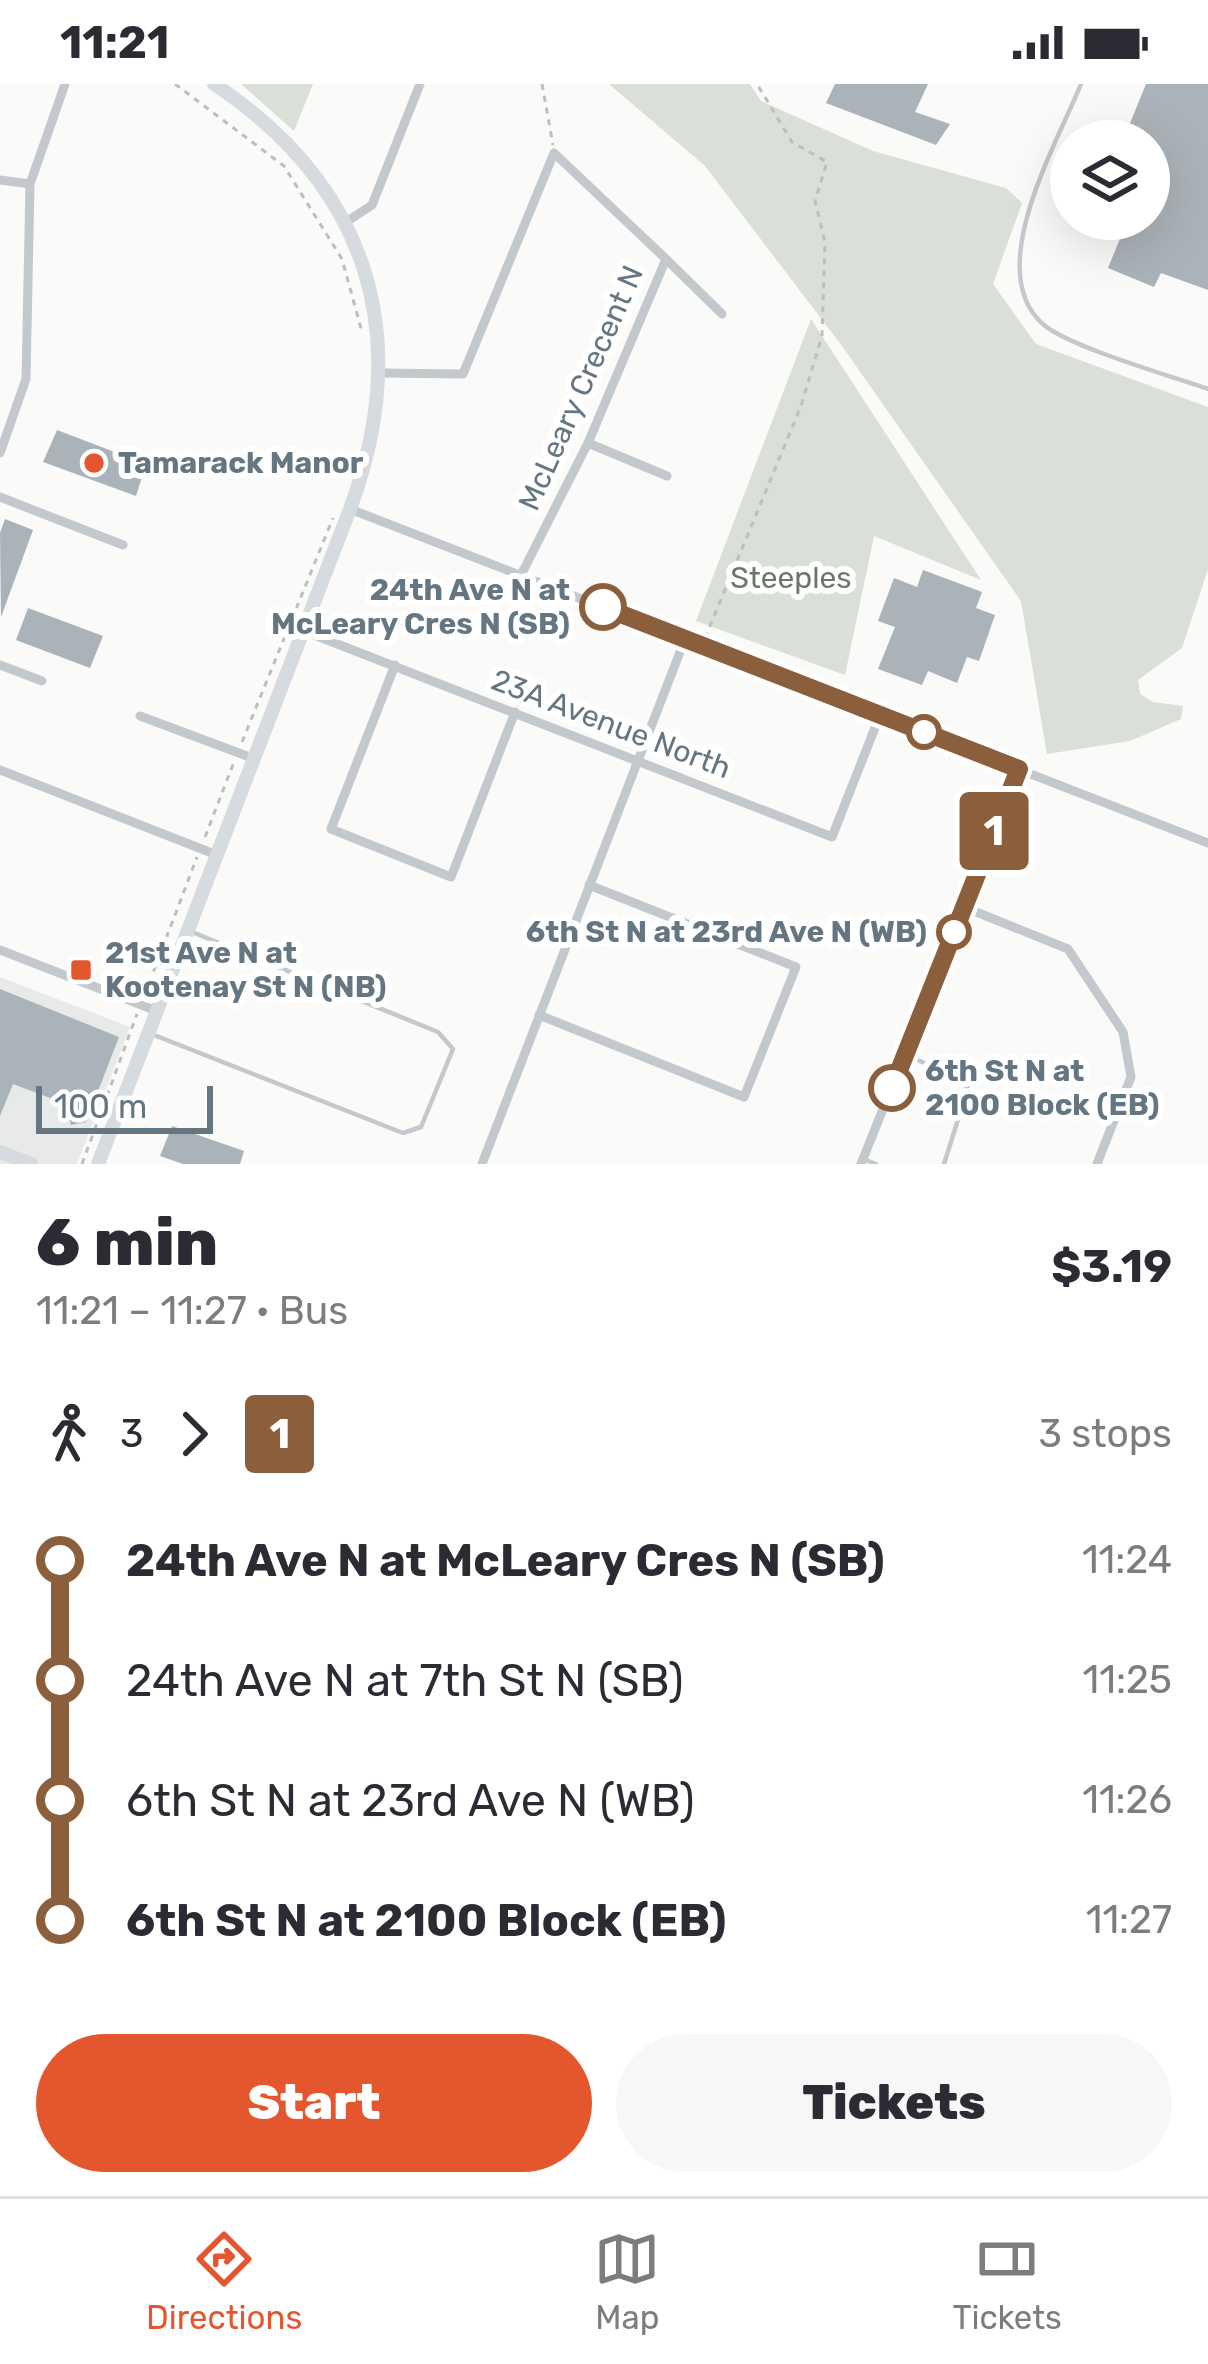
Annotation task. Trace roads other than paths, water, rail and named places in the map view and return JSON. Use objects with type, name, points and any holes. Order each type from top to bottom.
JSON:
[{"type":"street","points":[[0,453],[26,379],[30,184],[65,84]]},
{"type":"street","points":[[98,1164],[350,509],[377,421],[379,322],[346,222],[295,148],[214,84]]},
{"type":"street","points":[[346,222],[372,205],[420,84]]},
{"type":"street","name":"McLeary Crecent N","points":[[381,373],[463,374],[554,153],[666,259],[588,443],[520,575]]},
{"type":"street","points":[[0,181],[30,184]]},
{"type":"street","points":[[666,259],[722,314]]},
{"type":"street","points":[[588,443],[668,476]]},
{"type":"street","points":[[0,497],[124,544]]},
{"type":"street","points":[[350,509],[1208,843]]},
{"type":"street","name":"23A Avenue North","points":[[304,631],[832,837],[880,715]]},
{"type":"street","points":[[485,1163],[685,639]]},
{"type":"street","points":[[0,665],[42,681]]},
{"type":"street","points":[[394,665],[331,829],[451,878],[515,712]]},
{"type":"street","points":[[140,716],[255,759]]},
{"type":"street","points":[[862,1161],[1019,769]]},
{"type":"street","points":[[0,770],[217,855]]},
{"type":"street","points":[[539,1016],[744,1097],[796,967],[590,885]]},
{"type":"street","points":[[964,907],[1068,949],[1123,1032],[1132,1062],[1131,1077],[1097,1164]]},
{"type":"street","points":[[0,950],[157,1011]]},
{"type":"street","points":[[0,1152],[31,1164]]},
{"type":"lane","points":[[1081,84],[1024,224],[1016,269],[1024,296],[1044,326],[1208,389]]},
{"type":"lane","points":[[148,1033],[404,1133],[421,1127],[453,1049],[438,1032],[188,930]]},
{"type":"lane","points":[[904,1055],[953,1075],[968,1088],[970,1095],[944,1164]]},
{"type":"lane","points":[[862,1161],[876,1164]]},
{"type":"place","name":"Tamarack Manor","points":[[94,463]]},
{"type":"place","name":"24th Ave N at McLeary Cres N (SB)","points":[[603,607]]},
{"type":"place","name":"6th St N at 23rd Ave N (WB)","points":[[954,932]]},
{"type":"place","name":"21st Ave N at Kootenay St N (NB)","points":[[81,970]]},
{"type":"place","name":"6th St N at 2100 Block (EB)","points":[[892,1088]]},
{"type":"park label","name":"Steeples","points":[[791,578]]}]
